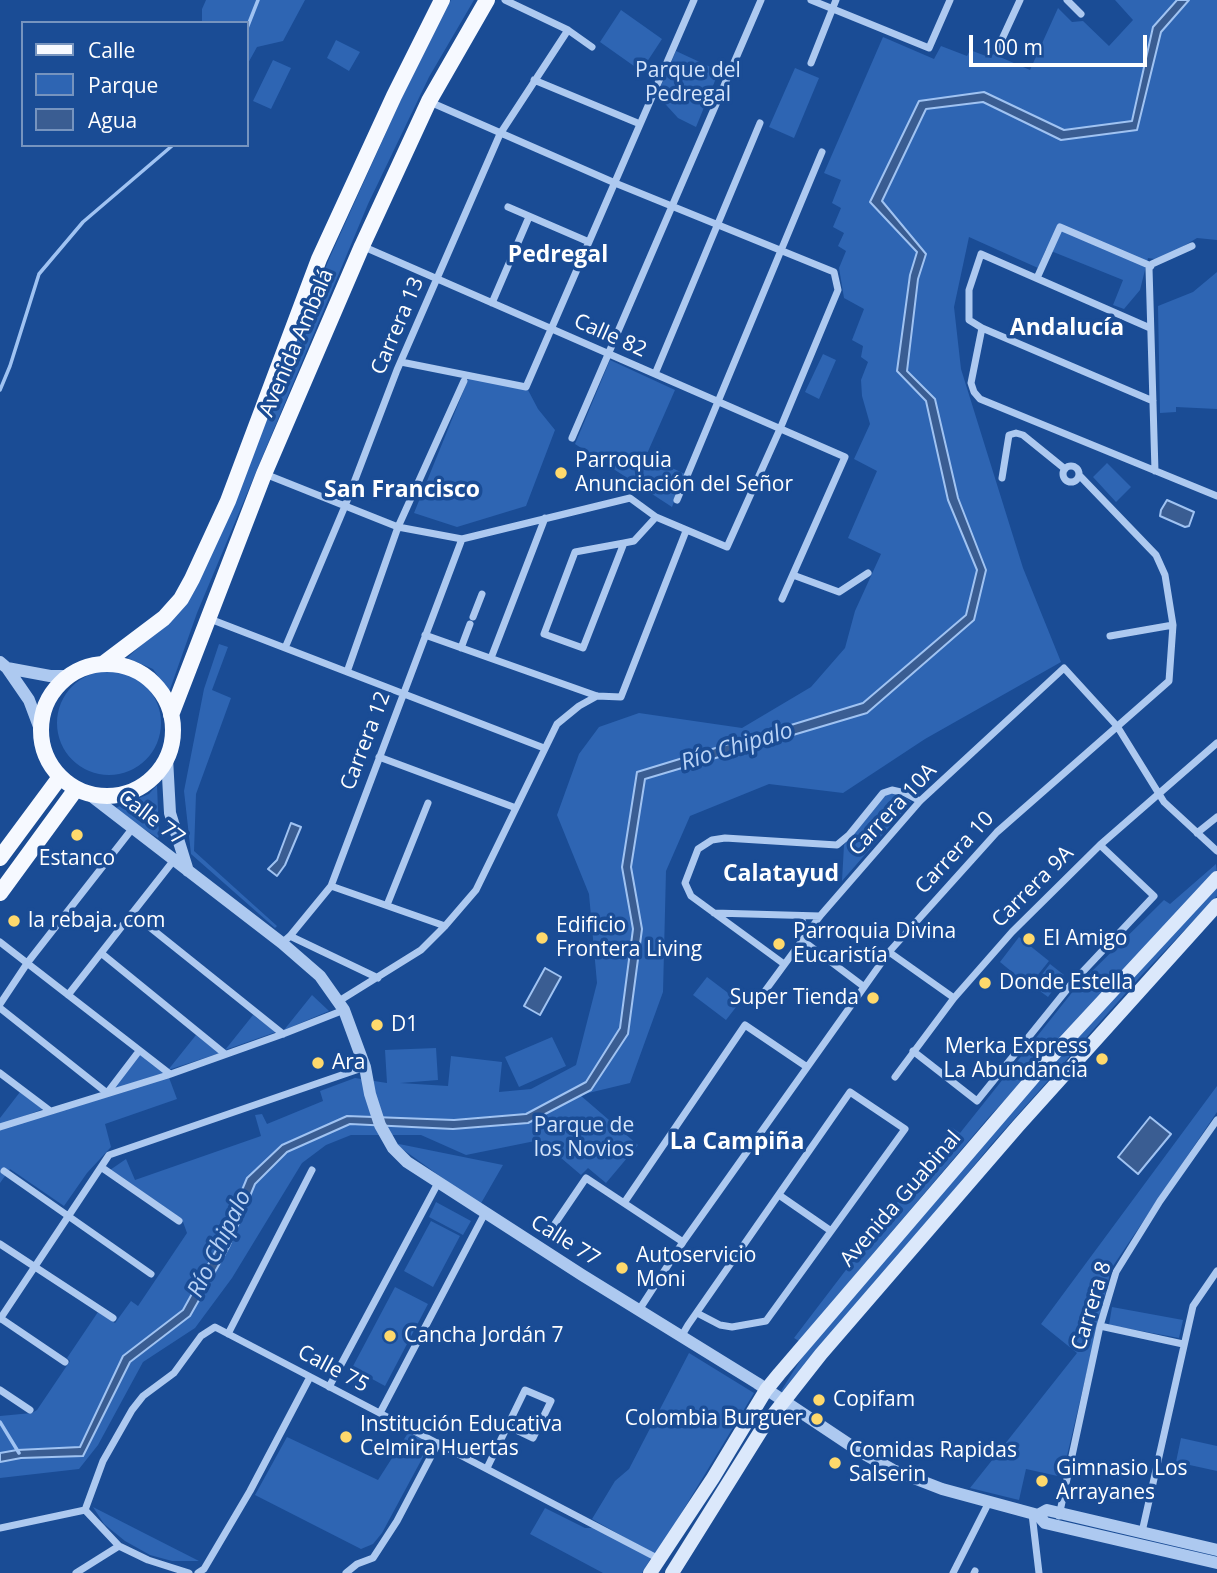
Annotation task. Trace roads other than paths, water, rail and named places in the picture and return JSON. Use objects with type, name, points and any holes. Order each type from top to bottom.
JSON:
[{"type":"main road","name":"Avenida Ambalá","points":[[103,664],[164,618],[181,600],[228,500],[319,259],[394,96],[442,0]]},
{"type":"main road","name":"Avenida Ambalá","points":[[171,715],[264,474],[362,246],[429,101],[487,0]]},
{"type":"main road","points":[[103,664],[139,672],[153,683],[164,698],[171,715],[173,737],[167,758],[157,773],[135,790],[109,797],[83,792],[60,777],[43,749],[41,732],[44,711],[54,691],[70,676],[103,664]]},
{"type":"main road","points":[[0,858],[60,777]]},
{"type":"main road","points":[[0,893],[83,792]]},
{"type":"main road","name":"Avenida Guabinal","points":[[650,1573],[713,1478],[766,1390],[1050,1058],[1217,878]]},
{"type":"main road","name":"Avenida Guabinal","points":[[672,1573],[762,1429],[821,1353],[1018,1126],[1217,905]]},
{"type":"street","points":[[505,0],[568,30],[592,47]]},
{"type":"street","points":[[401,362],[526,387],[694,0]]},
{"type":"street","points":[[572,438],[761,0]]},
{"type":"street","points":[[811,0],[834,4],[929,48],[950,0]]},
{"type":"street","points":[[997,50],[1020,0]]},
{"type":"street","points":[[1067,0],[1081,14]]},
{"type":"street","points":[[811,64],[834,4]]},
{"type":"street","name":"Carrera 13","points":[[285,648],[345,506],[401,362],[500,134],[568,30]]},
{"type":"street","points":[[534,80],[640,124]]},
{"type":"street","points":[[264,474],[398,527],[462,539],[630,498],[656,517],[727,547],[780,429],[838,290],[834,272],[671,207],[429,101]]},
{"type":"street","points":[[655,374],[761,123]]},
{"type":"street","points":[[677,500],[822,152]]},
{"type":"street","points":[[508,208],[589,242]]},
{"type":"street","points":[[492,303],[529,216]]},
{"type":"street","points":[[1037,278],[1060,226],[1151,266],[1192,246]]},
{"type":"street","name":"Calle 82","points":[[362,246],[845,457],[793,575]]},
{"type":"street","points":[[1150,328],[981,254],[969,290],[969,320],[982,328],[1153,401]]},
{"type":"street","points":[[1151,266],[1150,328],[1155,471]]},
{"type":"street","points":[[982,328],[971,383],[980,399],[1217,496]]},
{"type":"street","points":[[347,671],[398,527],[464,381]]},
{"type":"street","points":[[1002,478],[1009,435],[1016,433],[1023,435],[1065,469]]},
{"type":"street","points":[[1073,466],[1077,469],[1079,475],[1075,481],[1068,482],[1063,476],[1065,469],[1073,466]]},
{"type":"street","name":"Carrera 10","points":[[639,1310],[683,1242],[889,952],[997,832],[1169,681],[1173,625],[1166,575],[1156,555],[1079,475]]},
{"type":"street","points":[[624,543],[583,648],[544,634],[575,552],[634,541],[656,517]]},
{"type":"street","points":[[491,658],[545,518]]},
{"type":"street","points":[[425,635],[597,696],[621,698],[686,531]]},
{"type":"street","name":"Carrera 12","points":[[286,939],[331,886],[462,539]]},
{"type":"street","points":[[782,599],[793,575],[839,592],[868,573]]},
{"type":"street","points":[[461,648],[482,594]]},
{"type":"street","points":[[210,619],[544,748]]},
{"type":"street","points":[[1110,636],[1173,625]]},
{"type":"street","points":[[4,665],[50,676],[70,676]]},
{"type":"street","points":[[4,665],[29,700],[41,732]]},
{"type":"street","name":"Carrera 10A","points":[[765,990],[820,916],[920,801],[1064,668],[1117,726]]},
{"type":"street","points":[[0,1127],[170,1074],[283,1034],[342,1005],[421,950],[476,890],[558,724],[579,706],[597,696]]},
{"type":"street","points":[[1117,726],[1158,794],[1217,851]]},
{"type":"street","name":"Carrera 9A","points":[[895,1077],[954,998],[1012,932],[1100,845],[1217,743]]},
{"type":"street","name":"Calle 77","points":[[167,758],[170,813],[188,871]]},
{"type":"street","points":[[379,758],[516,808]]},
{"type":"street","points":[[784,964],[691,896],[685,883],[698,849],[712,840],[725,838],[837,845],[849,835],[883,793],[891,790],[905,793],[920,801]]},
{"type":"street","name":"Calle 77","points":[[83,792],[188,871],[286,939],[320,976],[342,1005],[366,1072],[375,1111],[393,1148],[407,1162],[893,1470],[989,1503],[1035,1514],[1047,1510],[1058,1520],[1217,1563]]},
{"type":"street","points":[[387,905],[428,803]]},
{"type":"street","points":[[1196,833],[1217,817]]},
{"type":"street","points":[[107,1093],[0,1006],[28,962],[132,829]]},
{"type":"street","points":[[913,1051],[977,1101],[1073,982],[1154,896],[1100,845]]},
{"type":"street","points":[[68,995],[174,860]]},
{"type":"street","points":[[331,886],[445,926]]},
{"type":"street","points":[[132,913],[283,1034]]},
{"type":"street","points":[[713,913],[820,916]]},
{"type":"street","points":[[801,916],[804,937],[863,986]]},
{"type":"street","points":[[286,939],[378,978]]},
{"type":"street","points":[[0,942],[170,1074]]},
{"type":"street","points":[[889,952],[954,998]]},
{"type":"street","points":[[101,953],[225,1054]]},
{"type":"street","points":[[624,1203],[746,1025],[807,1067]]},
{"type":"street","points":[[107,1093],[139,1051]]},
{"type":"street","points":[[65,1362],[0,1319],[109,1155],[366,1072]]},
{"type":"street","points":[[0,1073],[49,1110]]},
{"type":"street","points":[[681,1337],[697,1313],[850,1092],[905,1129],[766,1321],[732,1327],[720,1325],[697,1313]]},
{"type":"street","name":"Carrera 8","points":[[1058,1520],[1100,1326],[1116,1272],[1160,1201],[1217,1120]]},
{"type":"street","points":[[101,1167],[178,1222]]},
{"type":"street","points":[[228,1334],[312,1170]]},
{"type":"street","points":[[4,1171],[151,1274]]},
{"type":"street","points":[[550,1231],[586,1178],[683,1242]]},
{"type":"street","points":[[329,1387],[438,1183]]},
{"type":"street","points":[[779,1195],[831,1231]]},
{"type":"street","points":[[380,1413],[485,1213]]},
{"type":"street","points":[[0,1244],[113,1318]]},
{"type":"street","points":[[1142,1532],[1193,1306],[1217,1271]]},
{"type":"street","points":[[1100,1326],[1183,1344]]},
{"type":"street","name":"Calle 75","points":[[85,1510],[103,1461],[132,1410],[149,1390],[174,1373],[201,1335],[215,1327],[659,1559]]},
{"type":"street","points":[[198,1573],[204,1569],[250,1491],[310,1377]]},
{"type":"street","points":[[0,1390],[30,1410]]},
{"type":"street","points":[[487,1468],[525,1390],[551,1401],[533,1438],[508,1426]]},
{"type":"street","points":[[346,1573],[357,1563],[373,1558],[397,1521],[438,1443]]},
{"type":"street","points":[[953,1573],[989,1503]]},
{"type":"street","points":[[0,1528],[85,1510],[119,1546],[148,1560],[189,1573]]},
{"type":"street","points":[[1035,1514],[1039,1573]]},
{"type":"street","name":"Calle 77","points":[[1058,1520],[1142,1532],[1217,1550]]},
{"type":"street","points":[[76,1573],[119,1546]]},
{"type":"water","name":"Río Chipalo","points":[[1177,0],[1189,0],[1161,32],[1137,130],[1061,140],[983,102],[926,109],[882,201],[926,254],[918,279],[907,371],[935,399],[958,498],[986,570],[974,620],[867,713],[645,779],[631,867],[642,929],[628,1034],[591,1090],[528,1123],[453,1129],[350,1124],[287,1152],[255,1184],[229,1247],[190,1316],[130,1362],[83,1456],[21,1458],[0,1462],[0,1453],[80,1447],[123,1356],[183,1310],[220,1243],[247,1178],[282,1145],[347,1116],[454,1120],[526,1114],[586,1082],[620,1028],[633,929],[622,867],[637,772],[863,703],[966,615],[977,570],[948,500],[926,401],[897,371],[910,275],[917,252],[870,202],[919,101],[984,92],[1064,130],[1132,121],[1153,27]]},
{"type":"water","points":[[1167,500],[1194,512],[1189,526],[1185,527],[1160,516]]},
{"type":"water","points":[[291,823],[301,827],[285,865],[277,876],[268,869],[277,860]]},
{"type":"water","points":[[545,968],[561,977],[540,1015],[524,1006]]},
{"type":"water","points":[[1150,1117],[1171,1134],[1138,1174],[1118,1157]]},
{"type":"waterway","points":[[248,25],[258,0]]},
{"type":"waterway","points":[[0,390],[39,274],[83,222],[171,147]]},
{"type":"waterway","points":[[0,1422],[19,1453]]},
{"type":"place","name":"Parroquia Anunciación del Señor","points":[[561,473]]},
{"type":"place","name":"Estanco","points":[[77,835]]},
{"type":"place","name":"la rebaja. com","points":[[14,921]]},
{"type":"place","name":"Edificio Frontera Living","points":[[542,938]]},
{"type":"place","name":"El Amigo","points":[[1029,939]]},
{"type":"place","name":"Parroquia Divina Eucaristía","points":[[779,944]]},
{"type":"place","name":"Donde Estella","points":[[985,983]]},
{"type":"place","name":"Super Tienda","points":[[873,998]]},
{"type":"place","name":"D1","points":[[377,1025]]},
{"type":"place","name":"Merka Express La Abundancia","points":[[1102,1059]]},
{"type":"place","name":"Ara","points":[[318,1063]]},
{"type":"place","name":"Autoservicio Moni","points":[[622,1268]]},
{"type":"place","name":"Cancha Jordán 7","points":[[390,1336]]},
{"type":"place","name":"Copifam","points":[[819,1400]]},
{"type":"place","name":"Colombia Burguer","points":[[817,1419]]},
{"type":"place","name":"Institución Educativa Celmira Huertas","points":[[346,1437]]},
{"type":"place","name":"Comidas Rapidas Salserin","points":[[835,1463]]},
{"type":"place","name":"Gimnasio Los Arrayanes","points":[[1042,1481]]},
{"type":"district","name":"Pedregal","points":[[558,255]]},
{"type":"district","name":"Andalucía","points":[[1067,328]]},
{"type":"district","name":"San Francisco","points":[[402,490]]},
{"type":"district","name":"Calatayud","points":[[781,874]]},
{"type":"district","name":"La Campiña","points":[[737,1142]]},
{"type":"park label","name":"Parque del Pedregal","points":[[688,83]]},
{"type":"park label","name":"Parque de los Novios","points":[[584,1138]]}]
